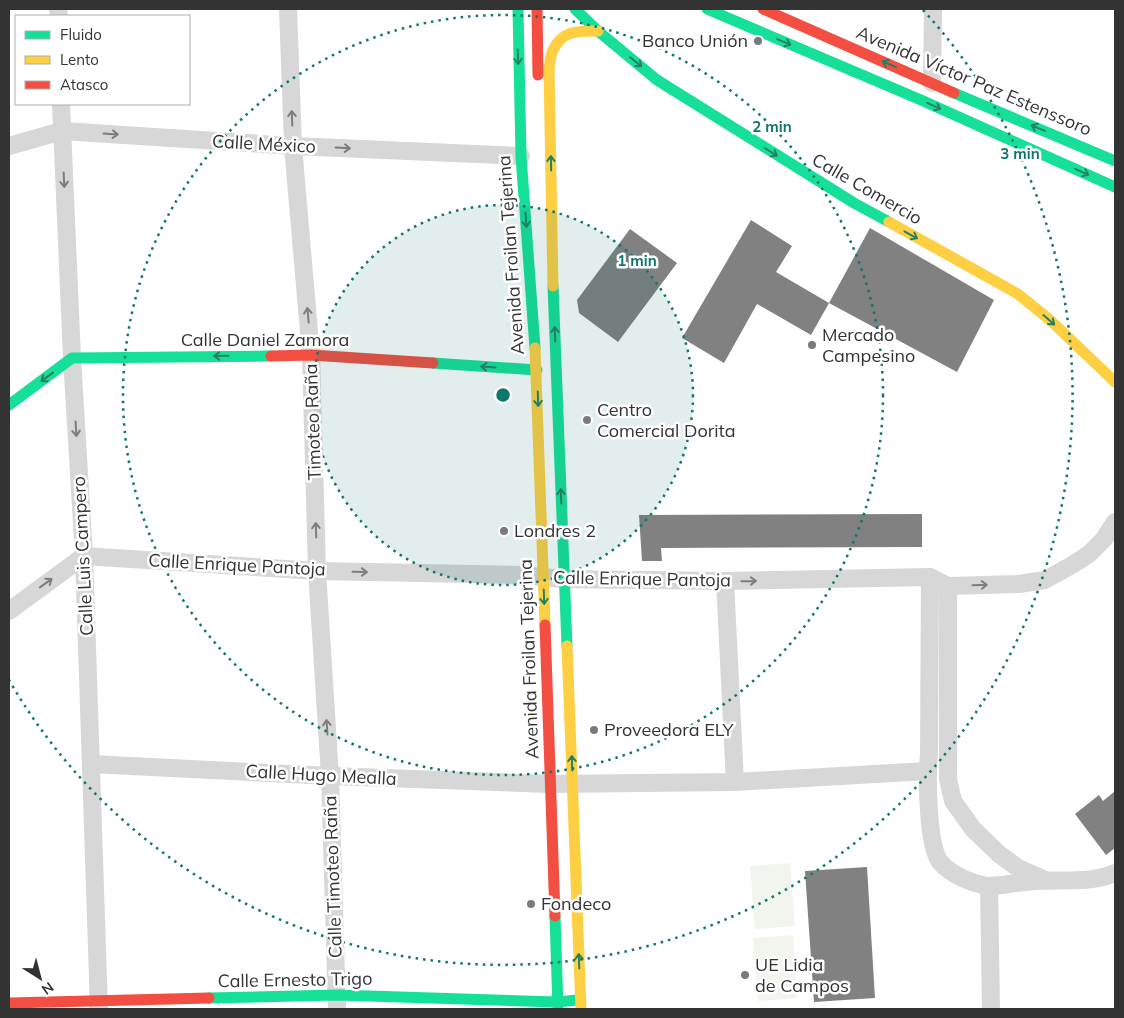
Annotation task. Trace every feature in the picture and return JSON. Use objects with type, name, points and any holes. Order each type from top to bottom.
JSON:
[{"type":"main road","name":"Avenida Froilan Tejerina","points":[[518,9],[521,156],[537,370],[558,1006]]},
{"type":"main road","points":[[537,9],[538,82]]},
{"type":"main road","name":"Calle Comercio","points":[[575,9],[598,31],[657,80],[854,203],[1018,294],[1050,320],[1115,382]]},
{"type":"main road","points":[[707,9],[921,100],[1115,187]]},
{"type":"main road","name":"Avenida Víctor Paz Estenssoro","points":[[763,9],[1115,161]]},
{"type":"main road","points":[[581,1004],[553,281],[549,70],[552,51],[563,37],[576,31],[598,31]]},
{"type":"main road","points":[[541,227],[542,256],[553,281]]},
{"type":"main road","name":"Calle Daniel Zamora","points":[[72,358],[311,355],[537,370]]},
{"type":"main road","points":[[9,405],[72,358]]},
{"type":"main road","name":"Calle Ernesto Trigo","points":[[9,1003],[99,1005],[337,1002],[558,1006],[581,1004]]},
{"type":"street","name":"Timoteo Raña","points":[[288,9],[293,146],[311,355],[317,571],[330,776]]},
{"type":"street","points":[[932,83],[933,9]]},
{"type":"street","name":"Calle Luis Campero","points":[[61,105],[72,358],[84,556],[99,1005]]},
{"type":"street","name":"Calle México","points":[[9,146],[62,131],[293,146],[521,156]]},
{"type":"street","name":"Calle Enrique Pantoja","points":[[84,556],[317,571],[511,574],[564,579],[725,581],[930,578],[948,586],[1019,584],[1045,580],[1072,565],[1089,554],[1104,539],[1115,522]]},
{"type":"street","points":[[9,611],[84,556]]},
{"type":"street","points":[[930,578],[928,771],[931,837],[940,862],[963,878],[988,886],[1046,880],[1091,880],[1115,874]]},
{"type":"street","points":[[725,581],[735,782]]},
{"type":"street","points":[[948,586],[948,779],[953,801],[973,829],[999,854],[1018,868],[1046,880]]},
{"type":"street","name":"Calle Hugo Mealla","points":[[91,764],[330,776],[550,784],[735,782],[928,771]]},
{"type":"street","name":"Calle Timoteo Raña","points":[[330,776],[337,1002]]},
{"type":"street","points":[[988,886],[991,1009]]},
{"type":"shaded area","points":[[790,863],[795,926],[755,929],[750,866]]},
{"type":"shaded area","points":[[793,935],[797,998],[758,1001],[753,938]]},
{"type":"building","points":[[751,220],[792,246],[776,272],[829,303],[811,335],[757,304],[724,363],[682,338]]},
{"type":"building","points":[[870,228],[994,300],[957,372],[829,303]]},
{"type":"building","points":[[630,229],[677,263],[618,342],[579,313],[577,300]]},
{"type":"building","points":[[922,514],[922,547],[661,548],[662,561],[642,561],[639,515]]},
{"type":"building","points":[[1115,791],[1115,848],[1106,855],[1075,814],[1099,795],[1103,801]]},
{"type":"building","points":[[867,867],[875,998],[814,1002],[805,871]]},
{"type":"traffic: fast","points":[[518,9],[521,156],[535,348]]},
{"type":"traffic: fast","points":[[575,9],[598,31],[657,80],[854,203],[889,222]]},
{"type":"traffic: fast","points":[[707,9],[921,100],[1115,187]]},
{"type":"traffic: fast","points":[[954,93],[1115,161]]},
{"type":"traffic: fast","points":[[553,286],[567,646]]},
{"type":"traffic: fast","points":[[9,405],[72,358],[271,356]]},
{"type":"traffic: fast","points":[[433,363],[537,370]]},
{"type":"traffic: fast","points":[[555,916],[558,1009]]},
{"type":"traffic: fast","points":[[209,998],[337,995],[557,1002],[577,1000]]},
{"type":"traffic: slow","points":[[553,286],[549,70],[551,57],[557,43],[566,35],[598,31]]},
{"type":"traffic: slow","points":[[889,222],[1018,294],[1050,320],[1115,382]]},
{"type":"traffic: slow","points":[[535,348],[545,625]]},
{"type":"traffic: slow","points":[[567,646],[581,1009]]},
{"type":"traffic: jam","points":[[537,9],[538,75]]},
{"type":"traffic: jam","points":[[763,9],[954,93]]},
{"type":"traffic: jam","points":[[271,356],[311,355],[433,363]]},
{"type":"traffic: jam","points":[[545,625],[555,916]]},
{"type":"traffic: jam","points":[[9,1003],[209,998]]},
{"type":"place","name":"Banco Unión","points":[[758,41]]},
{"type":"place","name":"Mercado Campesino","points":[[812,345]]},
{"type":"place","name":"Centro Comercial Dorita","points":[[587,420]]},
{"type":"place","name":"Londres 2","points":[[504,531]]},
{"type":"place","name":"Proveedora ELY","points":[[594,730]]},
{"type":"place","name":"Fondeco","points":[[531,904]]},
{"type":"place","name":"UE Lidia de Campos","points":[[745,975]]}]
